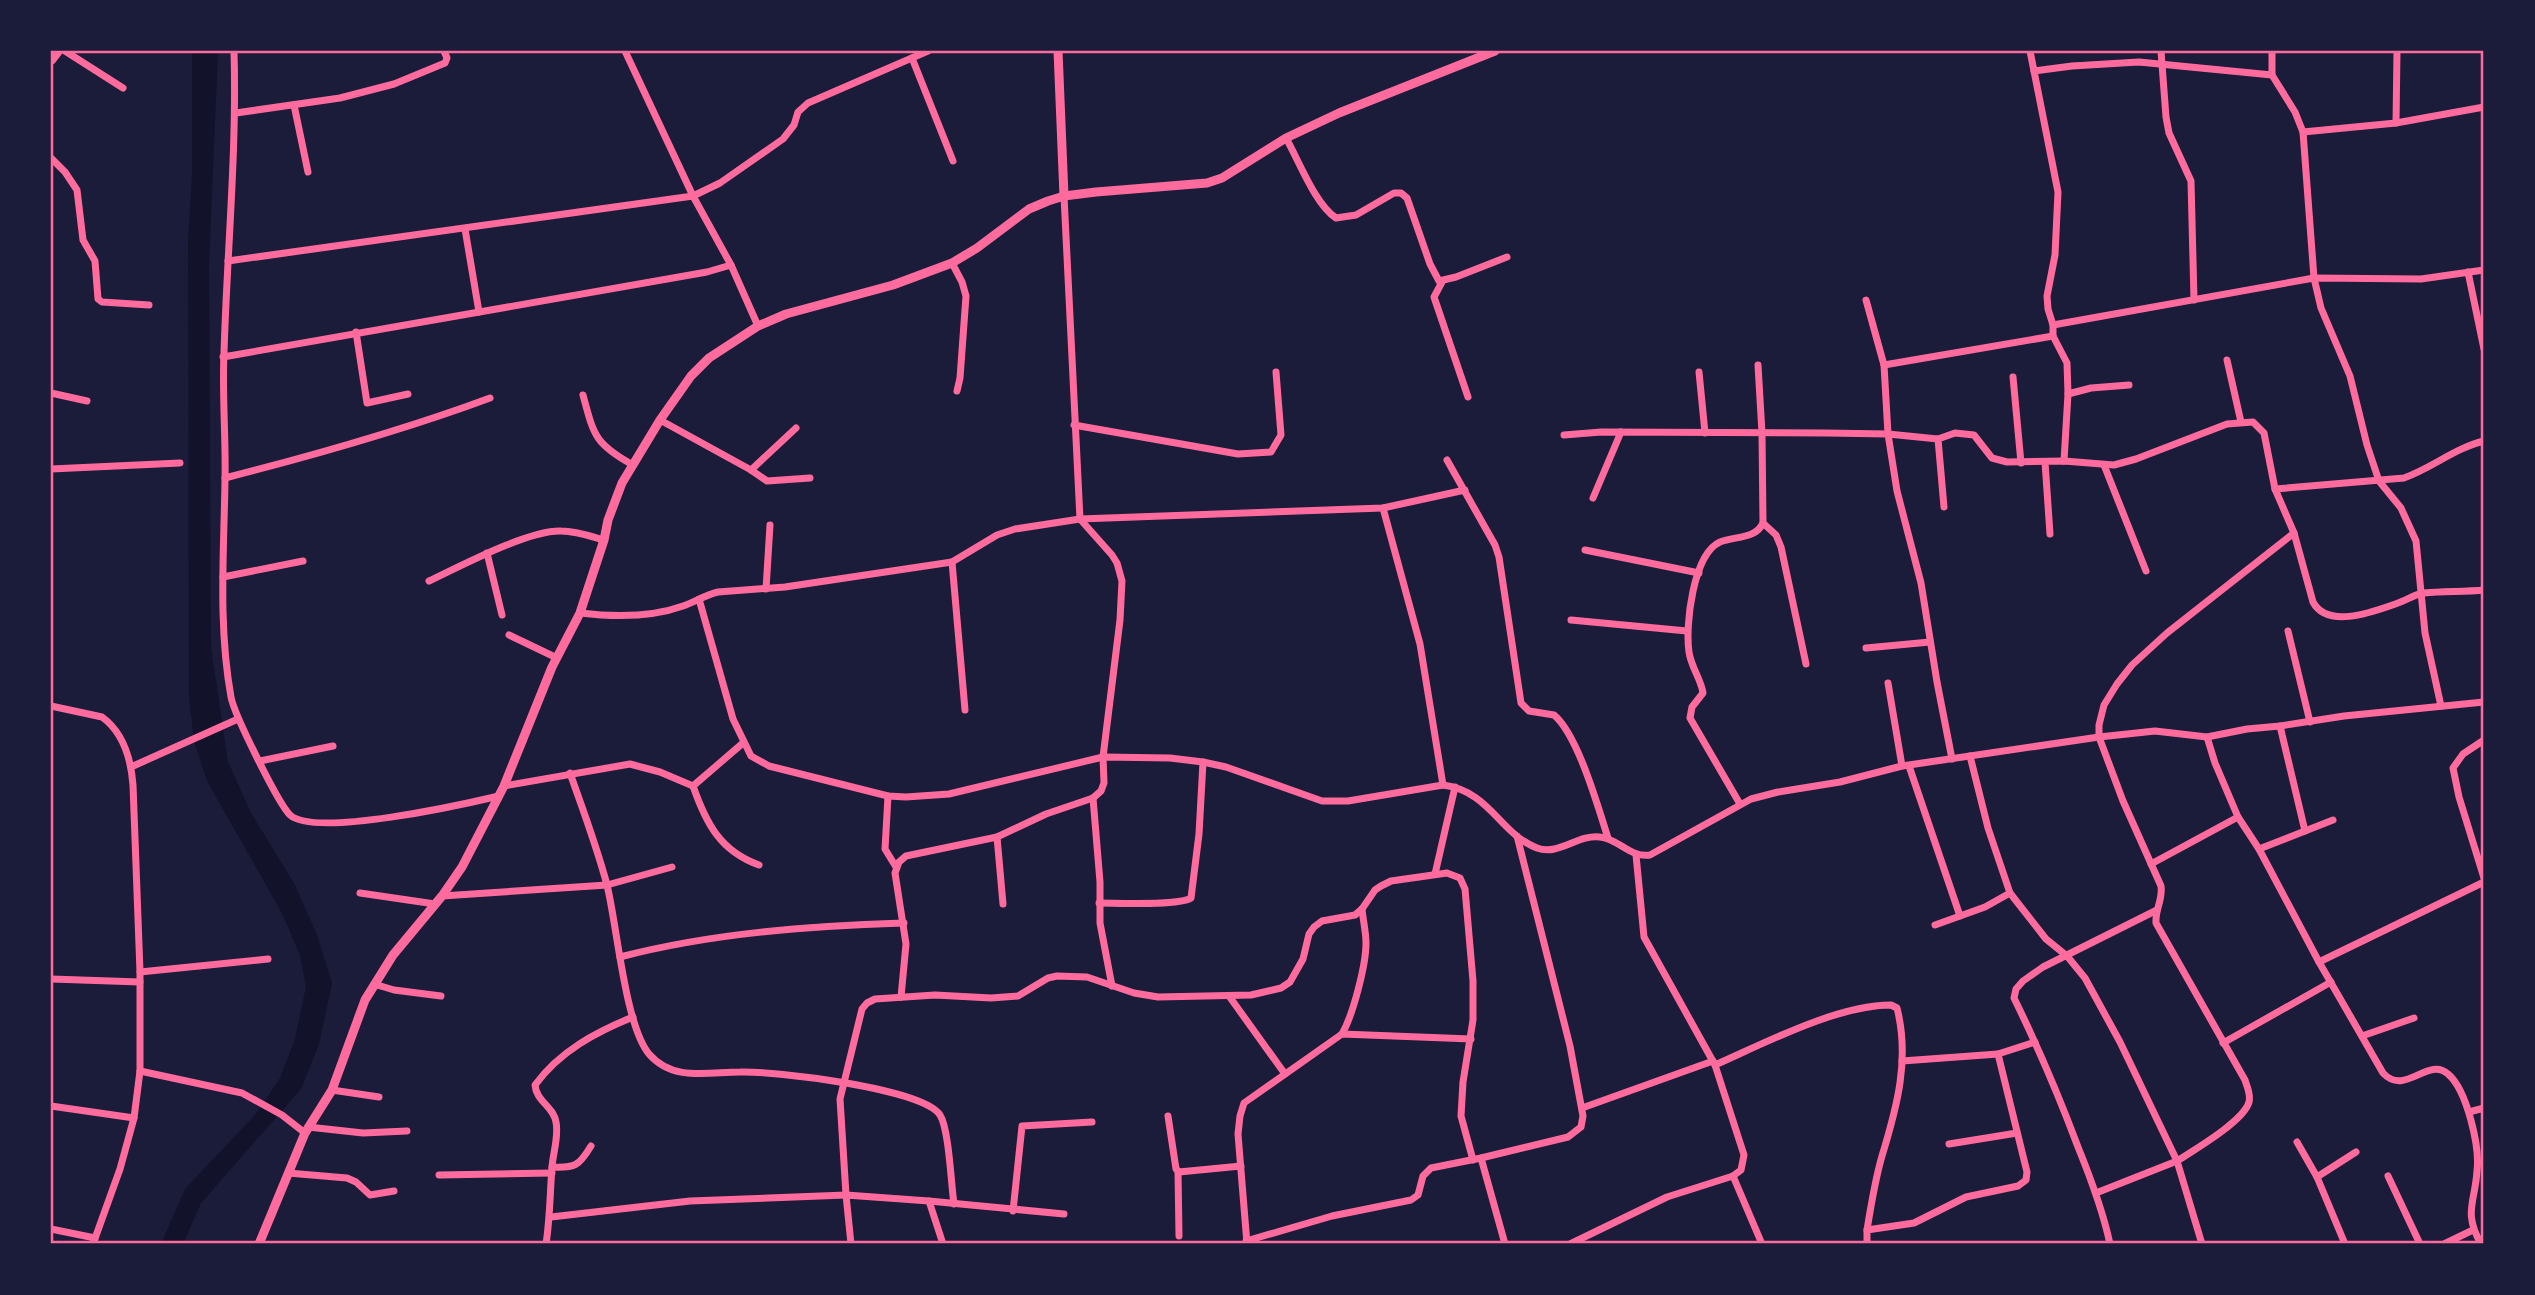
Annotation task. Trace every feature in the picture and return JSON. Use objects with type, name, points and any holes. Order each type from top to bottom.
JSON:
[{"type":"highway","points":[[51,60],[58,51]]},
{"type":"street","points":[[65,51],[122,88]]},
{"type":"street","points":[[234,51],[236,113],[223,357],[223,577],[224,648],[237,719],[290,815],[306,820],[382,819],[424,813],[499,796]]},
{"type":"street","points":[[236,113],[340,98],[405,80],[445,64],[447,58],[444,51]]},
{"type":"street","points":[[625,51],[693,196],[731,265],[758,326]]},
{"type":"street","points":[[228,261],[693,196],[720,183],[783,139],[794,125],[798,112],[808,103],[928,51]]},
{"type":"street","points":[[896,866],[906,856],[997,837],[1046,814],[1093,798],[1102,788],[1122,581],[1112,555],[1080,519],[1058,51]]},
{"type":"street","points":[[259,1244],[307,1130],[332,1090],[354,1023],[374,984],[393,955],[462,867],[504,786],[557,658],[580,613],[614,500],[660,421],[691,376],[709,358],[758,326],[786,314],[893,285],[952,263],[1029,209],[1064,196],[1207,183],[1222,178],[1286,138],[1339,113],[1491,51]]},
{"type":"street","points":[[2030,51],[2058,192],[2055,256],[2047,296],[2053,336],[2067,363],[2064,461]]},
{"type":"street","points":[[2161,51],[2169,133],[2191,181],[2194,300]]},
{"type":"street","points":[[2272,51],[2272,75],[2295,112],[2303,132],[2314,278],[2321,308],[2350,376],[2379,481],[2410,524],[2418,554],[2425,633],[2441,706]]},
{"type":"street","points":[[2396,122],[2397,51]]},
{"type":"street","points":[[912,58],[953,161]]},
{"type":"street","points":[[2034,71],[2107,63],[2161,64],[2272,75]]},
{"type":"street","points":[[294,105],[308,172]]},
{"type":"street","points":[[2303,132],[2396,122],[2484,107]]},
{"type":"street","points":[[1286,138],[1314,190],[1329,213],[1336,218],[1356,215],[1394,193],[1401,193],[1407,198],[1430,264],[1441,282]]},
{"type":"street","points":[[51,158],[77,190],[83,240],[95,261],[98,299],[102,302],[149,305]]},
{"type":"street","points":[[465,229],[479,312]]},
{"type":"street","points":[[1468,397],[1434,297],[1441,282],[1507,257]]},
{"type":"street","points":[[952,263],[962,282],[965,296],[957,391]]},
{"type":"street","points":[[223,357],[708,272],[731,265]]},
{"type":"street","points":[[2053,325],[2314,278],[2421,279],[2484,270]]},
{"type":"street","points":[[2468,272],[2484,349]]},
{"type":"street","points":[[1866,300],[1884,365],[1888,434],[1900,512],[1914,550],[1952,759]]},
{"type":"street","points":[[356,332],[367,403],[408,394]]},
{"type":"street","points":[[1884,365],[2053,336]]},
{"type":"street","points":[[2227,360],[2241,422]]},
{"type":"street","points":[[1740,804],[1690,718],[1692,708],[1703,693],[1692,666],[1687,631],[1699,573],[1707,554],[1718,543],[1755,534],[1763,523],[1758,365]]},
{"type":"street","points":[[1074,425],[1238,454],[1271,452],[1281,435],[1276,372]]},
{"type":"street","points":[[1699,372],[1705,433]]},
{"type":"street","points":[[2013,377],[2021,463]]},
{"type":"street","points":[[2068,394],[2091,388],[2129,385]]},
{"type":"street","points":[[51,393],[87,401]]},
{"type":"street","points":[[583,395],[591,427],[600,443],[606,450],[633,465]]},
{"type":"street","points":[[225,478],[312,456],[446,415],[491,398]]},
{"type":"street","points":[[660,421],[767,481],[810,478]]},
{"type":"street","points":[[1563,435],[1620,432],[1888,434],[1938,439],[1955,433],[1969,433],[1980,439],[1992,458],[2007,463],[2064,461],[2104,465],[2125,462],[2227,424],[2253,422],[2264,433],[2275,489],[2294,533],[2313,602],[2322,614],[2336,617],[2353,615],[2401,603],[2421,593],[2484,590]]},
{"type":"street","points":[[751,470],[796,428]]},
{"type":"street","points":[[1593,498],[1620,432]]},
{"type":"street","points":[[1938,439],[1944,507]]},
{"type":"street","points":[[2275,489],[2404,478],[2484,441]]},
{"type":"street","points":[[1447,460],[1499,557],[1521,703],[1529,712],[1554,715],[1563,724],[1584,768],[1608,838]]},
{"type":"street","points":[[2045,462],[2050,534]]},
{"type":"street","points":[[51,469],[180,463]]},
{"type":"street","points":[[2104,465],[2146,571]]},
{"type":"street","points":[[580,613],[609,617],[668,611],[718,593],[766,589],[952,562],[998,535],[1080,519],[1383,508],[1465,490]]},
{"type":"street","points":[[1383,508],[1420,645],[1443,785]]},
{"type":"street","points":[[1763,523],[1776,535],[1781,547],[1806,664]]},
{"type":"street","points":[[766,589],[770,525]]},
{"type":"street","points":[[429,581],[487,553],[549,532],[562,531],[604,540]]},
{"type":"street","points":[[2096,1194],[2177,1161],[2236,1119],[2247,1106],[2249,1092],[2245,1080],[2158,928],[2157,910],[2162,896],[2099,737],[2104,705],[2132,665],[2167,633],[2294,533]]},
{"type":"street","points":[[1584,550],[1699,573]]},
{"type":"street","points":[[487,553],[502,615]]},
{"type":"street","points":[[223,577],[303,561]]},
{"type":"street","points":[[952,562],[965,710]]},
{"type":"street","points":[[699,599],[717,669],[743,743],[751,756],[759,762],[888,796],[906,797],[949,794],[1103,757],[1157,757],[1203,762],[1226,767],[1322,801],[1348,800],[1443,785],[1455,787],[1480,800],[1517,835],[1536,848],[1546,850],[1561,848],[1591,837],[1608,838],[1636,855],[1650,855],[1740,804],[1763,795],[1969,756],[2099,737],[2168,731],[2207,737],[2247,729],[2484,702]]},
{"type":"street","points":[[1571,620],[1687,631]]},
{"type":"street","points":[[2288,631],[2310,722]]},
{"type":"street","points":[[509,635],[557,658]]},
{"type":"street","points":[[1866,648],[1930,642]]},
{"type":"street","points":[[1888,683],[1906,766],[1960,916]]},
{"type":"street","points":[[51,700],[51,706],[102,717],[108,721],[122,740],[131,768],[140,982],[140,1071],[134,1118],[120,1169],[94,1241],[51,1228]]},
{"type":"street","points":[[131,768],[237,719]]},
{"type":"street","points":[[2280,726],[2305,831]]},
{"type":"street","points":[[2207,737],[2219,774],[2238,817],[2259,849],[2319,962],[2383,1073],[2391,1079],[2405,1080],[2438,1069],[2448,1073],[2469,1112],[2478,1165],[2471,1206],[2473,1230],[2481,1244]]},
{"type":"street","points":[[2319,962],[2484,880],[2453,768],[2463,754],[2484,740]]},
{"type":"street","points":[[693,786],[743,743]]},
{"type":"street","points":[[260,761],[333,746]]},
{"type":"street","points":[[1969,756],[1988,828],[2010,892],[2046,939],[2067,957],[2085,978],[2120,1042],[2177,1161],[2202,1244]]},
{"type":"street","points":[[1099,903],[1173,902],[1191,898],[1199,834],[1203,762]]},
{"type":"street","points":[[504,786],[629,764],[660,772],[693,786],[721,842],[732,853],[759,865]]},
{"type":"street","points":[[570,773],[607,886],[633,1017],[648,1053],[655,1060],[679,1072],[693,1075],[749,1072],[844,1083],[927,1103],[938,1111],[944,1124],[954,1203]]},
{"type":"street","points":[[1435,874],[1455,787]]},
{"type":"street","points":[[888,796],[885,849],[896,866],[906,944],[901,997]]},
{"type":"street","points":[[1093,798],[1101,934],[1112,986]]},
{"type":"street","points":[[2151,864],[2238,817]]},
{"type":"street","points":[[2259,849],[2333,820]]},
{"type":"street","points":[[1471,1039],[1342,1034],[1244,1103],[1238,1125],[1246,1243],[1332,1216],[1414,1199],[1428,1170],[1573,1135],[1581,1128],[1582,1108],[1570,1046],[1517,835]]},
{"type":"street","points":[[997,837],[1003,904]]},
{"type":"street","points":[[1570,1244],[1667,1197],[1733,1176],[1743,1166],[1744,1155],[1714,1063],[1644,937],[1636,855]]},
{"type":"street","points":[[360,893],[438,900],[607,886],[672,867]]},
{"type":"street","points":[[851,1244],[840,1099],[863,1007],[875,999],[935,995],[1007,998],[1026,992],[1048,978],[1057,976],[1087,977],[1112,986],[1158,996],[1251,995],[1285,986],[1296,975],[1310,934],[1322,921],[1350,917],[1362,909],[1375,890],[1391,881],[1435,874],[1455,875],[1463,882],[1465,889],[1473,981],[1471,1039],[1463,1082],[1461,1116],[1473,1160]]},
{"type":"street","points":[[1935,925],[1985,907],[2010,892]]},
{"type":"street","points":[[1342,1034],[1365,957],[1362,909]]},
{"type":"street","points":[[2110,1244],[2096,1194],[2049,1072],[2014,998],[2016,989],[2023,981],[2043,967],[2157,910]]},
{"type":"street","points":[[620,957],[686,942],[829,925],[904,923]]},
{"type":"street","points":[[139,972],[268,959]]},
{"type":"street","points":[[51,979],[140,982]]},
{"type":"street","points":[[2223,1043],[2331,982]]},
{"type":"street","points":[[374,984],[394,990],[441,996]]},
{"type":"street","points":[[1229,996],[1285,1074]]},
{"type":"street","points":[[1582,1108],[1714,1063],[1809,1025],[1856,1010],[1888,1004],[1895,1007],[1898,1010],[1902,1061],[1894,1119],[1882,1157],[1867,1230],[1867,1244]]},
{"type":"street","points":[[546,1244],[551,1217],[556,1122],[537,1095],[535,1084],[571,1049],[599,1031],[633,1017]]},
{"type":"street","points":[[2362,1036],[2414,1018]]},
{"type":"street","points":[[1902,1061],[1998,1054],[2035,1042]]},
{"type":"street","points":[[1867,1230],[1914,1223],[1966,1197],[2024,1183],[2027,1172],[1998,1054]]},
{"type":"street","points":[[140,1071],[242,1093],[307,1130],[363,1133],[407,1130]]},
{"type":"street","points":[[332,1090],[379,1097]]},
{"type":"street","points":[[51,1106],[134,1118]]},
{"type":"street","points":[[2469,1112],[2484,1108]]},
{"type":"street","points":[[1168,1116],[1178,1171],[1179,1236]]},
{"type":"street","points":[[1013,1211],[1022,1126],[1092,1122]]},
{"type":"street","points":[[1949,1144],[2017,1133]]},
{"type":"street","points":[[2297,1142],[2317,1177],[2345,1244]]},
{"type":"street","points":[[439,1175],[572,1167],[577,1165],[591,1146]]},
{"type":"street","points":[[2317,1177],[2356,1152]]},
{"type":"street","points":[[1482,1158],[1505,1244]]},
{"type":"street","points":[[1178,1171],[1205,1171],[1241,1166]]},
{"type":"street","points":[[288,1173],[347,1178],[356,1182],[370,1195],[394,1191]]},
{"type":"street","points":[[1733,1176],[1762,1244]]},
{"type":"street","points":[[2388,1176],[2420,1244]]},
{"type":"street","points":[[551,1217],[690,1201],[846,1195],[1064,1214]]},
{"type":"street","points":[[929,1201],[943,1244]]},
{"type":"street","points":[[2444,1244],[2473,1230]]},
{"type":"shaded area","points":[[192,51],[218,51],[209,266],[211,647],[228,762],[251,813],[295,885],[317,935],[332,983],[319,1044],[301,1089],[201,1203],[183,1244],[161,1244],[185,1189],[256,1114],[280,1078],[295,1039],[306,987],[300,955],[282,913],[207,781],[194,741],[189,697],[188,240],[192,177]]}]
